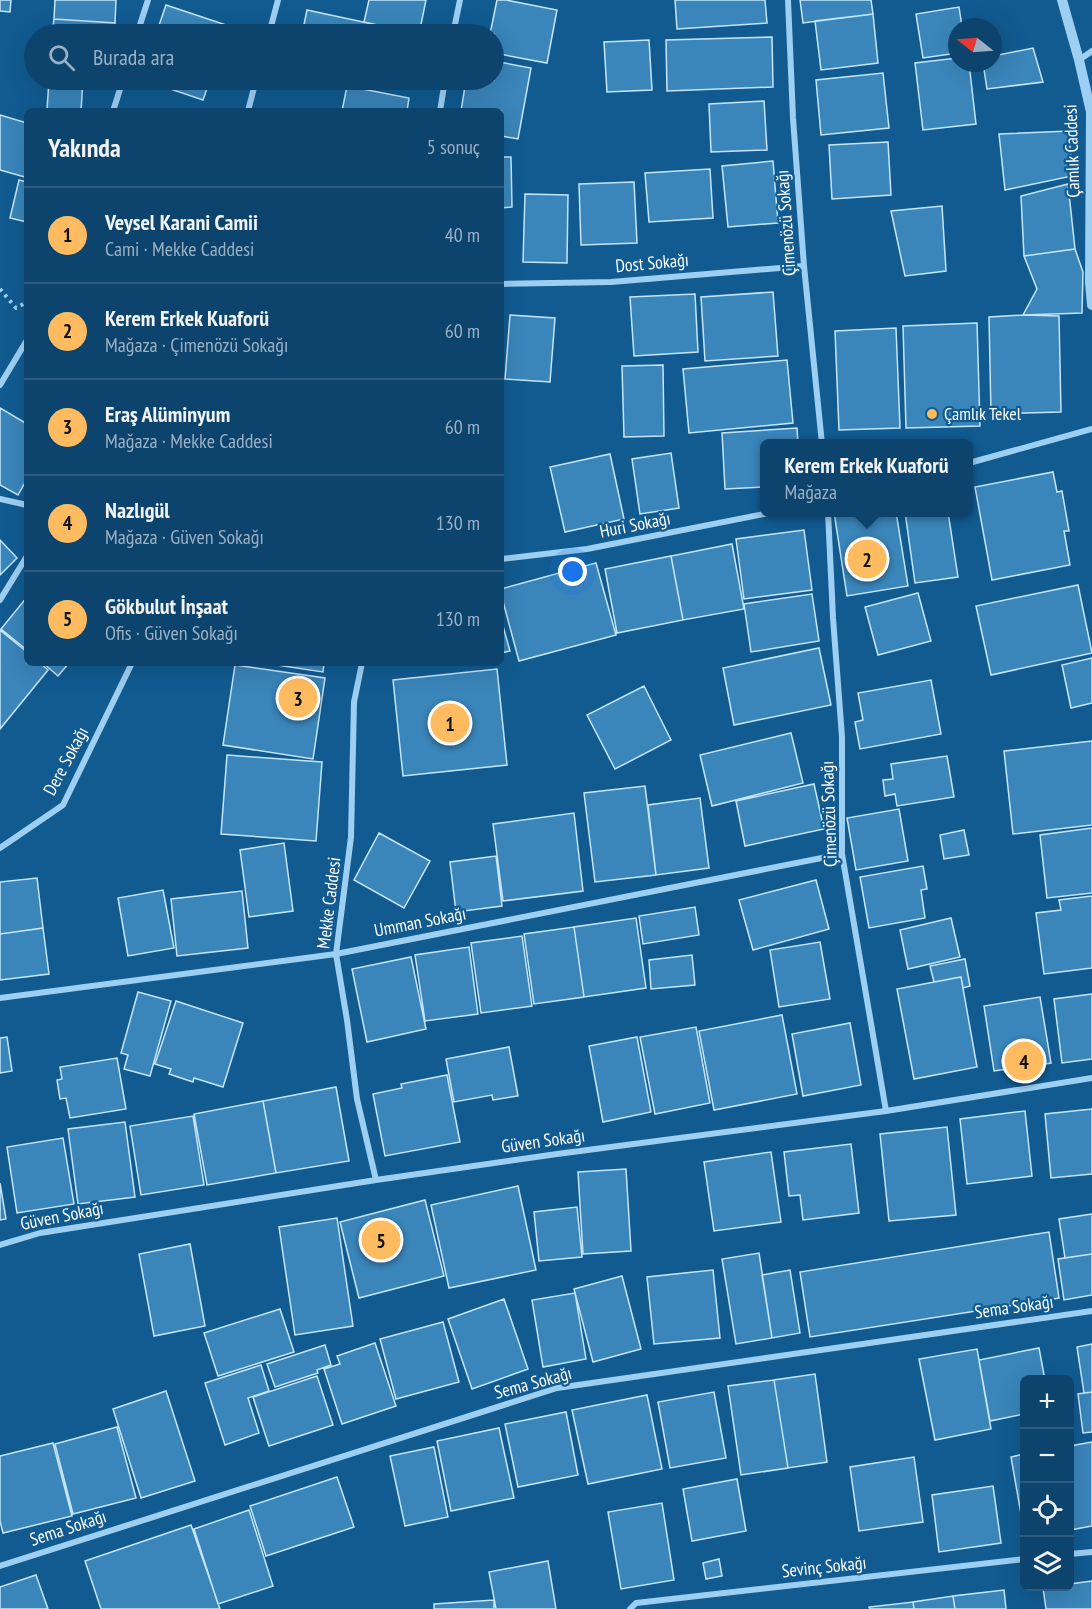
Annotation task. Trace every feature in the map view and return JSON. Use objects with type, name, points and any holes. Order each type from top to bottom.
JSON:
[{"type":"street","points":[[140,24],[148,0]]},
{"type":"street","points":[[272,24],[278,0]]},
{"type":"street","points":[[455,24],[460,0]]},
{"type":"street","name":"Çimenözü Sokağı","points":[[788,0],[793,118],[804,266],[821,439]]},
{"type":"street","name":"Çamlık Caddesi","points":[[1062,0],[1091,112],[1092,305]]},
{"type":"street","points":[[1079,60],[1092,51]]},
{"type":"street","points":[[114,108],[120,90]]},
{"type":"street","points":[[249,108],[253,90]]},
{"type":"street","points":[[440,108],[443,90]]},
{"type":"street","name":"Dost Sokağı","points":[[504,284],[611,282],[804,266]]},
{"type":"street","points":[[0,385],[24,345]]},
{"type":"street","points":[[973,462],[1092,429]]},
{"type":"street","points":[[0,498],[24,504]]},
{"type":"street","name":"Huri Sokağı","points":[[504,560],[587,549],[760,516]]},
{"type":"street","name":"Çimenözü Sokağı","points":[[828,517],[842,737],[842,854],[886,1111]]},
{"type":"street","points":[[0,600],[24,561]]},
{"type":"street","name":"Dere Sokağı","points":[[0,848],[63,805],[131,666]]},
{"type":"street","name":"Mekke Caddesi","points":[[361,666],[354,702],[351,837],[336,954],[357,1100],[376,1180]]},
{"type":"street","name":"Umman Sokağı","points":[[0,998],[336,954],[842,854]]},
{"type":"street","name":"Güven Sokağı","points":[[0,1245],[40,1233],[376,1180],[886,1111],[1092,1078]]},
{"type":"street","name":"Sema Sokağı","points":[[0,1566],[556,1388],[1092,1311]]},
{"type":"street","points":[[1074,1554],[1092,1552]]},
{"type":"street","name":"Sevinç Sokağı","points":[[630,1609],[636,1603],[1020,1559]]},
{"type":"path","points":[[0,289],[16,308],[24,304]]},
{"type":"building","points":[[0,0],[11,0],[10,12],[0,11]]},
{"type":"building","points":[[55,0],[116,0],[115,23],[54,19]]},
{"type":"building","points":[[369,0],[426,0],[421,24],[364,22]]},
{"type":"building","points":[[497,0],[557,10],[547,63],[504,55],[504,24],[492,24]]},
{"type":"building","points":[[675,0],[765,0],[767,23],[677,29]]},
{"type":"building","points":[[800,0],[871,0],[873,14],[803,23]]},
{"type":"building","points":[[166,5],[223,24],[159,24]]},
{"type":"building","points":[[959,7],[961,18],[948,18],[948,54],[923,58],[916,14]]},
{"type":"building","points":[[307,10],[372,24],[304,24]]},
{"type":"building","points":[[873,14],[878,63],[821,70],[815,21]]},
{"type":"building","points":[[54,19],[115,23],[115,24],[53,24]]},
{"type":"building","points":[[772,37],[773,87],[667,91],[666,40]]},
{"type":"building","points":[[649,40],[652,90],[607,92],[604,42]]},
{"type":"building","points":[[1033,48],[1043,82],[987,89],[984,72],[1002,72],[1002,54]]},
{"type":"building","points":[[948,59],[948,72],[970,72],[976,124],[923,130],[915,63]]},
{"type":"building","points":[[504,63],[531,68],[518,139],[504,137],[504,108],[461,108],[464,90],[504,90]]},
{"type":"building","points":[[883,73],[889,128],[821,135],[816,80]]},
{"type":"building","points":[[48,90],[82,90],[81,108],[47,108]]},
{"type":"building","points":[[174,90],[206,90],[203,100]]},
{"type":"building","points":[[346,90],[368,90],[409,98],[407,108],[343,108]]},
{"type":"building","points":[[764,101],[767,150],[711,152],[709,104]]},
{"type":"building","points":[[0,115],[24,122],[24,177],[0,170]]},
{"type":"building","points":[[1069,131],[1072,176],[1005,190],[999,134]]},
{"type":"building","points":[[888,142],[891,195],[832,199],[829,145]]},
{"type":"building","points":[[504,157],[511,157],[512,207],[504,208]]},
{"type":"building","points":[[773,161],[778,223],[728,227],[722,166]]},
{"type":"building","points":[[710,169],[713,218],[649,222],[645,173]]},
{"type":"building","points":[[19,180],[24,181],[24,221],[10,218]]},
{"type":"building","points":[[634,182],[637,243],[581,245],[579,184]]},
{"type":"building","points":[[1068,184],[1075,249],[1024,256],[1021,196]]},
{"type":"building","points":[[525,194],[568,195],[567,263],[523,262]]},
{"type":"building","points":[[942,206],[946,271],[905,276],[891,211]]},
{"type":"building","points":[[1075,249],[1083,272],[1082,313],[1023,315],[1037,289],[1024,256]]},
{"type":"building","points":[[773,292],[778,356],[705,361],[701,297]]},
{"type":"building","points":[[695,294],[698,352],[634,356],[630,297]]},
{"type":"building","points":[[510,315],[555,318],[550,382],[505,379]]},
{"type":"building","points":[[1059,316],[1061,412],[991,414],[989,317]]},
{"type":"building","points":[[977,323],[980,426],[906,428],[903,326]]},
{"type":"building","points":[[896,328],[900,428],[839,430],[835,331]]},
{"type":"building","points":[[787,360],[793,423],[689,433],[683,369]]},
{"type":"building","points":[[663,365],[664,436],[624,437],[622,366]]},
{"type":"building","points":[[0,408],[24,422],[24,484],[18,495],[0,485]]},
{"type":"building","points":[[797,428],[798,439],[760,439],[760,487],[725,489],[722,433]]},
{"type":"building","points":[[671,453],[679,508],[640,514],[632,459]]},
{"type":"building","points":[[610,454],[624,519],[565,532],[550,467]]},
{"type":"building","points":[[1053,472],[1057,492],[1062,491],[1069,531],[1064,531],[1070,565],[992,580],[975,487]]},
{"type":"building","points":[[835,517],[897,517],[908,586],[847,596]]},
{"type":"building","points":[[906,517],[949,517],[958,577],[915,583]]},
{"type":"building","points":[[804,530],[812,590],[744,599],[736,539]]},
{"type":"building","points":[[0,540],[17,558],[0,575]]},
{"type":"building","points":[[732,544],[744,609],[683,620],[671,556]]},
{"type":"building","points":[[671,556],[683,620],[617,633],[605,569]]},
{"type":"building","points":[[596,563],[616,635],[519,661],[504,605],[504,588]]},
{"type":"building","points":[[1078,585],[1092,653],[991,675],[976,606]]},
{"type":"building","points":[[918,593],[931,641],[878,655],[865,607]]},
{"type":"building","points":[[812,594],[819,641],[751,652],[744,604]]},
{"type":"building","points":[[24,601],[24,648],[1,629]]},
{"type":"building","points":[[0,630],[24,650],[24,666],[43,666],[48,670],[0,729]]},
{"type":"building","points":[[504,630],[510,651],[504,652]]},
{"type":"building","points":[[819,648],[831,705],[734,725],[723,668]]},
{"type":"building","points":[[1092,658],[1092,703],[1071,708],[1062,665]]},
{"type":"building","points":[[46,666],[66,666],[58,676]]},
{"type":"building","points":[[235,666],[325,678],[313,759],[223,745]]},
{"type":"building","points":[[283,666],[324,666],[323,672]]},
{"type":"building","points":[[497,669],[507,765],[403,776],[393,680]]},
{"type":"building","points":[[931,680],[941,734],[860,749],[855,722],[863,720],[858,693]]},
{"type":"building","points":[[644,686],[671,740],[615,769],[587,715]]},
{"type":"building","points":[[791,733],[803,783],[712,806],[700,755]]},
{"type":"building","points":[[1092,741],[1092,825],[1013,834],[1004,751]]},
{"type":"building","points":[[227,755],[322,762],[316,841],[221,834]]},
{"type":"building","points":[[947,756],[954,797],[897,806],[895,794],[885,796],[883,780],[893,779],[891,764]]},
{"type":"building","points":[[814,784],[824,829],[745,846],[736,801]]},
{"type":"building","points":[[645,786],[656,875],[595,882],[584,793]]},
{"type":"building","points":[[700,798],[709,868],[656,875],[648,805]]},
{"type":"building","points":[[899,809],[908,861],[856,870],[847,818]]},
{"type":"building","points":[[574,813],[583,891],[503,901],[493,824]]},
{"type":"building","points":[[1092,828],[1092,893],[1047,898],[1040,835]]},
{"type":"building","points":[[964,830],[969,855],[944,859],[940,835]]},
{"type":"building","points":[[379,833],[430,861],[404,908],[354,880]]},
{"type":"building","points":[[284,843],[293,911],[249,917],[240,850]]},
{"type":"building","points":[[496,856],[502,906],[456,912],[450,862]]},
{"type":"building","points":[[923,866],[927,889],[921,890],[925,918],[869,928],[860,877]]},
{"type":"building","points":[[37,878],[43,928],[0,934],[0,882]]},
{"type":"building","points":[[816,880],[829,929],[753,950],[739,900]]},
{"type":"building","points":[[163,890],[174,948],[128,956],[118,898]]},
{"type":"building","points":[[242,891],[248,948],[177,956],[171,899]]},
{"type":"building","points":[[1092,896],[1092,968],[1044,974],[1036,913],[1061,910],[1059,900]]},
{"type":"building","points":[[695,907],[699,935],[643,944],[639,916]]},
{"type":"building","points":[[636,918],[646,988],[584,997],[574,927]]},
{"type":"building","points":[[951,918],[960,957],[908,969],[900,930]]},
{"type":"building","points":[[574,927],[584,997],[534,1004],[524,934]]},
{"type":"building","points":[[43,928],[49,974],[0,980],[0,934]]},
{"type":"building","points":[[522,936],[532,1006],[481,1013],[471,943]]},
{"type":"building","points":[[820,942],[830,999],[779,1007],[770,950]]},
{"type":"building","points":[[469,947],[478,1014],[425,1021],[415,955]]},
{"type":"building","points":[[692,955],[695,985],[651,989],[649,960]]},
{"type":"building","points":[[411,957],[426,1029],[367,1042],[352,969]]},
{"type":"building","points":[[965,959],[970,986],[963,988],[961,977],[934,982],[930,966]]},
{"type":"building","points":[[961,977],[977,1067],[914,1079],[897,989]]},
{"type":"building","points":[[138,992],[171,1001],[150,1076],[124,1069],[128,1055],[121,1053]]},
{"type":"building","points":[[1092,994],[1092,1059],[1062,1063],[1054,999]]},
{"type":"building","points":[[1040,997],[1051,1063],[994,1071],[984,1006]]},
{"type":"building","points":[[176,1001],[243,1023],[223,1087],[194,1078],[193,1082],[169,1074],[171,1069],[155,1064]]},
{"type":"building","points":[[782,1015],[797,1094],[714,1110],[699,1031]]},
{"type":"building","points":[[850,1023],[861,1085],[803,1096],[792,1034]]},
{"type":"building","points":[[696,1027],[710,1103],[655,1114],[640,1037]]},
{"type":"building","points":[[7,1037],[12,1071],[0,1073],[0,1038]]},
{"type":"building","points":[[637,1037],[651,1112],[603,1122],[589,1046]]},
{"type":"building","points":[[509,1047],[518,1096],[493,1100],[492,1095],[454,1102],[446,1059]]},
{"type":"building","points":[[117,1058],[126,1109],[70,1118],[66,1098],[60,1099],[57,1080],[62,1079],[60,1067]]},
{"type":"building","points":[[447,1075],[460,1142],[385,1156],[373,1094],[402,1088],[401,1084]]},
{"type":"building","points":[[336,1087],[349,1161],[276,1173],[263,1101]]},
{"type":"building","points":[[263,1101],[276,1173],[207,1185],[194,1114]]},
{"type":"building","points":[[1092,1109],[1092,1174],[1051,1178],[1045,1114]]},
{"type":"building","points":[[1025,1111],[1032,1176],[967,1184],[960,1119]]},
{"type":"building","points":[[193,1116],[204,1185],[141,1195],[130,1126]]},
{"type":"building","points":[[125,1122],[135,1197],[78,1204],[68,1129]]},
{"type":"building","points":[[947,1127],[956,1215],[889,1221],[880,1134]]},
{"type":"building","points":[[63,1138],[74,1204],[17,1213],[7,1147]]},
{"type":"building","points":[[851,1144],[859,1213],[803,1220],[800,1195],[789,1196],[784,1152]]},
{"type":"building","points":[[771,1152],[781,1222],[714,1231],[704,1162]]},
{"type":"building","points":[[626,1169],[631,1251],[583,1254],[578,1172]]},
{"type":"building","points":[[0,1183],[6,1219],[0,1220]]},
{"type":"building","points":[[518,1186],[536,1270],[449,1288],[431,1205]]},
{"type":"building","points":[[425,1200],[444,1276],[359,1298],[340,1222]]},
{"type":"building","points":[[577,1207],[582,1257],[539,1261],[534,1212]]},
{"type":"building","points":[[1092,1214],[1092,1254],[1065,1258],[1059,1219]]},
{"type":"building","points":[[337,1218],[353,1326],[295,1335],[279,1227]]},
{"type":"building","points":[[1049,1232],[1059,1298],[810,1337],[800,1272]]},
{"type":"building","points":[[190,1244],[205,1326],[154,1336],[139,1254]]},
{"type":"building","points":[[759,1253],[772,1338],[736,1344],[722,1259]]},
{"type":"building","points":[[1092,1254],[1092,1295],[1064,1300],[1058,1259]]},
{"type":"building","points":[[713,1270],[720,1338],[654,1344],[647,1277]]},
{"type":"building","points":[[790,1270],[800,1333],[772,1338],[762,1275]]},
{"type":"building","points":[[622,1276],[641,1349],[593,1362],[574,1289]]},
{"type":"building","points":[[575,1293],[586,1359],[543,1367],[532,1300]]},
{"type":"building","points":[[504,1299],[528,1369],[472,1389],[448,1319]]},
{"type":"building","points":[[280,1309],[294,1352],[218,1376],[204,1333]]},
{"type":"building","points":[[443,1322],[459,1382],[396,1399],[380,1339]]},
{"type":"building","points":[[375,1343],[396,1406],[342,1424],[324,1369],[340,1364],[337,1356]]},
{"type":"building","points":[[1092,1344],[1092,1392],[1084,1393],[1077,1347]]},
{"type":"building","points":[[325,1345],[331,1365],[317,1370],[318,1373],[275,1387],[267,1364]]},
{"type":"building","points":[[1039,1348],[1044,1375],[1020,1375],[1020,1415],[990,1421],[979,1360]]},
{"type":"building","points":[[977,1349],[991,1429],[935,1440],[919,1359]]},
{"type":"building","points":[[261,1365],[269,1391],[248,1398],[259,1433],[225,1445],[205,1383]]},
{"type":"building","points":[[815,1374],[827,1462],[788,1468],[774,1380]]},
{"type":"building","points":[[317,1376],[333,1425],[269,1446],[253,1397]]},
{"type":"building","points":[[774,1380],[788,1468],[741,1475],[728,1386]]},
{"type":"building","points":[[166,1391],[195,1481],[141,1498],[113,1409]]},
{"type":"building","points":[[714,1392],[726,1458],[670,1468],[658,1402]]},
{"type":"building","points":[[1092,1392],[1092,1432],[1083,1433],[1078,1394]]},
{"type":"building","points":[[647,1395],[662,1469],[588,1484],[572,1410]]},
{"type":"building","points":[[566,1412],[578,1475],[518,1487],[505,1424]]},
{"type":"building","points":[[117,1427],[136,1498],[73,1514],[55,1444]]},
{"type":"building","points":[[499,1428],[514,1498],[451,1511],[437,1441]]},
{"type":"building","points":[[1092,1442],[1092,1526],[1074,1529],[1074,1483],[1074,1445]]},
{"type":"building","points":[[53,1443],[72,1516],[3,1533],[0,1521],[0,1456]]},
{"type":"building","points":[[434,1447],[448,1517],[405,1526],[390,1456]]},
{"type":"building","points":[[1020,1455],[1020,1508],[1011,1457]]},
{"type":"building","points":[[914,1457],[923,1522],[859,1531],[850,1467]]},
{"type":"building","points":[[337,1477],[354,1527],[266,1556],[250,1506]]},
{"type":"building","points":[[737,1479],[746,1531],[692,1541],[683,1489]]},
{"type":"building","points":[[993,1486],[1001,1543],[939,1552],[932,1495]]},
{"type":"building","points":[[662,1503],[674,1580],[621,1589],[608,1512]]},
{"type":"building","points":[[249,1510],[273,1586],[218,1604],[194,1529]]},
{"type":"building","points":[[191,1525],[220,1609],[101,1609],[85,1561]]},
{"type":"building","points":[[719,1559],[722,1576],[706,1579],[703,1563]]},
{"type":"building","points":[[548,1561],[556,1609],[496,1609],[489,1572]]},
{"type":"building","points":[[36,1575],[48,1609],[0,1609],[0,1587]]},
{"type":"building","points":[[1092,1581],[1092,1609],[1046,1609],[1043,1591],[1074,1591],[1074,1583]]},
{"type":"building","points":[[1004,1590],[1006,1609],[955,1609],[953,1596]]},
{"type":"building","points":[[953,1596],[955,1609],[914,1609],[913,1602]]},
{"type":"building","points":[[494,1600],[494,1609],[434,1609],[434,1604]]},
{"type":"building","points":[[913,1602],[914,1609],[870,1609],[869,1607]]},
{"type":"place","name":"Çamlık Tekel","points":[[932,414]]},
{"type":"place","name":"Kerem Erkek Kuaforü","points":[[867,559]]},
{"type":"place","name":"Eraş Alüminyum","points":[[298,698]]},
{"type":"place","name":"Veysel Karani Camii","points":[[450,723]]},
{"type":"place","name":"Nazlıgül","points":[[1024,1061]]},
{"type":"place","name":"Gökbulut İnşaat","points":[[381,1240]]}]
